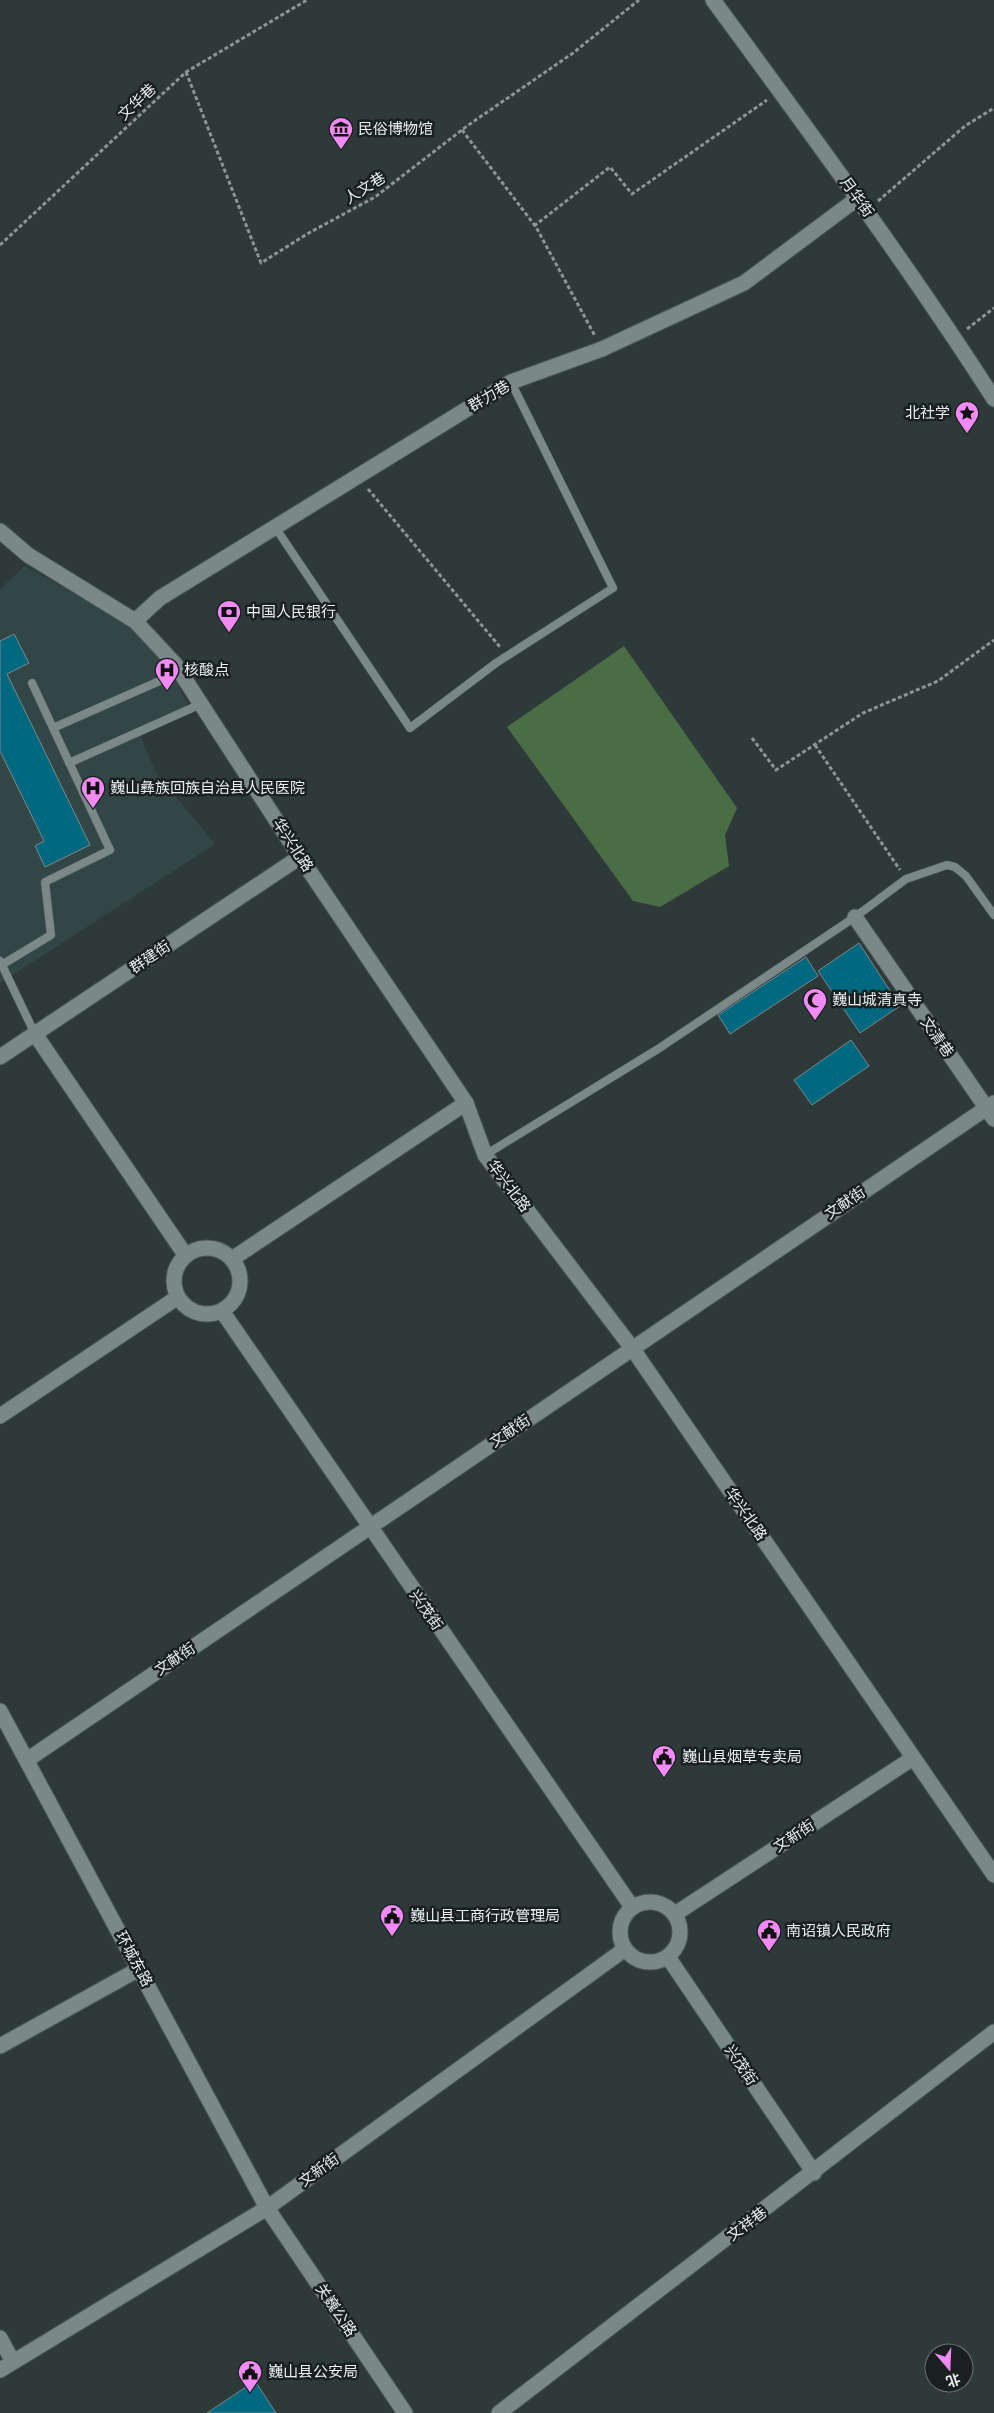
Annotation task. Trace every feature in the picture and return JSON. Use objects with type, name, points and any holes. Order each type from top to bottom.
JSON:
[{"type":"street","name":"月华街","points":[[713,0],[858,198],[955,338],[994,399]]},
{"type":"street","name":"群力巷","points":[[135,621],[160,598],[511,382],[602,349],[744,283],[858,198]]},
{"type":"street","name":"华兴北路","points":[[0,531],[28,555],[135,621],[180,672],[300,857],[466,1103],[485,1155],[632,1348],[994,1875]]},
{"type":"street","name":"群建街","points":[[0,1057],[300,857]]},
{"type":"street","name":"文清巷","points":[[855,917],[991,1110]]},
{"type":"street","points":[[35,1034],[186,1256]]},
{"type":"street","points":[[232,1259],[466,1103]]},
{"type":"street","name":"文献街","points":[[27,1760],[632,1348],[991,1110]]},
{"type":"street","points":[[205,1248],[215,1249],[232,1259],[238,1268],[240,1288],[230,1306],[222,1312],[212,1314],[192,1311],[178,1297],[174,1279],[180,1262],[186,1256],[205,1248]]},
{"type":"street","points":[[0,1416],[178,1297]]},
{"type":"street","name":"兴茂街","points":[[222,1312],[632,1907]]},
{"type":"street","name":"环城东路","points":[[0,1711],[267,2208]]},
{"type":"street","name":"文新街","points":[[675,1914],[913,1758]]},
{"type":"street","points":[[650,1901],[668,1907],[675,1914],[681,1932],[679,1941],[668,1956],[660,1961],[640,1961],[625,1949],[621,1941],[621,1922],[632,1907],[650,1901]]},
{"type":"street","name":"文新街","points":[[0,2370],[267,2208],[625,1949]]},
{"type":"street","name":"兴茂街","points":[[668,1956],[814,2173]]},
{"type":"street","points":[[0,2046],[139,1969]]},
{"type":"street","name":"文祥巷","points":[[500,2413],[814,2173],[994,2032]]},
{"type":"street","name":"关巍公路","points":[[267,2208],[405,2413]]},
{"type":"street","points":[[0,2338],[13,2362]]},
{"type":"lane","points":[[274,527],[410,728],[507,656],[613,588],[511,382]]},
{"type":"lane","points":[[53,728],[180,672]]},
{"type":"lane","points":[[32,683],[110,850],[45,882],[50,935],[1,964],[35,1034]]},
{"type":"lane","points":[[69,763],[201,704]]},
{"type":"lane","points":[[485,1155],[658,1049],[855,917],[906,879],[947,865],[955,867],[966,876],[994,915]]},
{"type":"path","name":"文华巷","points":[[0,245],[186,72],[307,0]]},
{"type":"path","name":"人文巷","points":[[186,72],[261,263],[307,234],[375,197],[462,130],[573,53],[639,0]]},
{"type":"path","points":[[534,226],[610,167],[632,194],[780,91]]},
{"type":"path","points":[[866,211],[964,126],[994,108]]},
{"type":"path","points":[[462,130],[534,226],[602,349]]},
{"type":"path","points":[[955,338],[994,308]]},
{"type":"path","points":[[357,476],[507,656]]},
{"type":"path","points":[[752,738],[776,770],[863,713],[938,681],[994,640]]},
{"type":"path","points":[[815,745],[906,879]]},
{"type":"shaded area","name":"巍山彝族回族自治县人民医院","points":[[25,566],[121,620],[171,669],[190,710],[140,736],[156,773],[215,844],[0,983],[0,589]]},
{"type":"green space","points":[[624,646],[737,808],[725,835],[729,866],[660,907],[633,901],[507,727]]},
{"type":"building","points":[[14,634],[29,663],[7,674],[90,845],[45,867],[35,846],[44,841],[0,751],[0,641]]},
{"type":"building","points":[[859,943],[900,1006],[860,1033],[818,971]]},
{"type":"building","points":[[806,957],[818,976],[730,1034],[718,1015]]},
{"type":"building","points":[[851,1040],[869,1066],[812,1105],[794,1080]]},
{"type":"building","name":"巍山县公安局","points":[[255,2381],[276,2413],[207,2413]]},
{"type":"place","name":"民俗博物馆","points":[[341,150]]},
{"type":"place","name":"北社学","points":[[967,434]]},
{"type":"place","name":"中国人民银行","points":[[229,633]]},
{"type":"place","name":"核酸点","points":[[167,691]]},
{"type":"place","name":"巍山彝族回族自治县人民医院","points":[[93,809]]},
{"type":"place","name":"巍山城清真寺","points":[[815,1021]]},
{"type":"place","name":"巍山县烟草专卖局","points":[[664,1778]]},
{"type":"place","name":"巍山县工商行政管理局","points":[[392,1937]]},
{"type":"place","name":"南诏镇人民政府","points":[[769,1952]]},
{"type":"place","name":"巍山县公安局","points":[[250,2393]]}]
